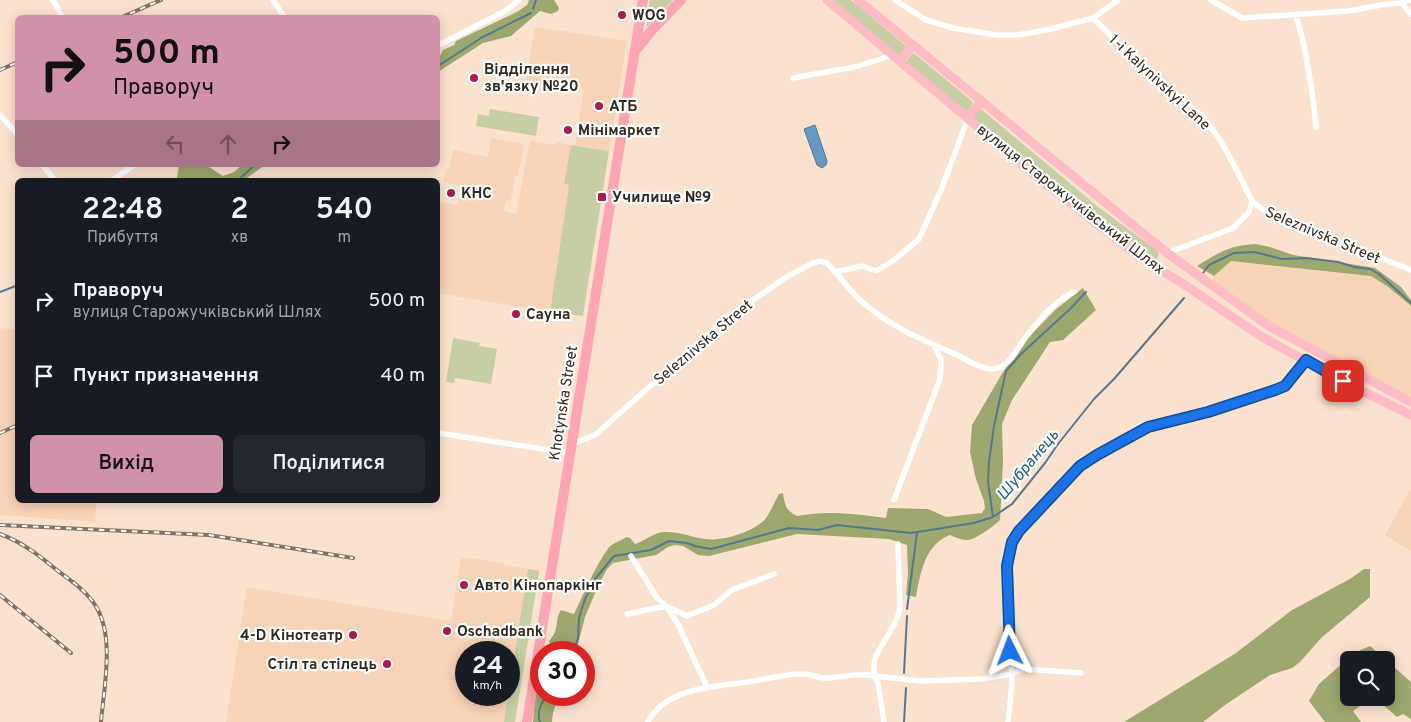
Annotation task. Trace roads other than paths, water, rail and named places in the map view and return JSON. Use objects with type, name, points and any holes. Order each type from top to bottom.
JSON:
[{"type":"highway","name":"Khotynska Street","points":[[527,722],[643,0]]},
{"type":"highway","points":[[634,51],[652,29],[681,0]]},
{"type":"main road","name":"вулиця Старожучківський Шлях","points":[[827,0],[1042,180],[1155,268],[1182,283],[1262,337],[1360,390],[1411,415]]},
{"type":"main road","name":"вулиця Старожучківський Шлях","points":[[858,0],[1189,270],[1269,326],[1411,402]]},
{"type":"main road","points":[[896,58],[913,45]]},
{"type":"main road","points":[[968,118],[981,101]]},
{"type":"main road","points":[[1155,268],[1167,253]]},
{"type":"main road","points":[[1262,337],[1269,326]]},
{"type":"street","points":[[53,0],[61,15]]},
{"type":"street","points":[[273,0],[282,15]]},
{"type":"street","points":[[440,44],[505,11],[519,0]]},
{"type":"street","points":[[895,0],[926,20],[953,28],[989,35],[1018,35],[1047,30],[1093,18],[1118,0]]},
{"type":"street","points":[[1211,0],[1242,18],[1348,11],[1402,3],[1410,0]]},
{"type":"street","points":[[1402,3],[1411,14]]},
{"type":"street","points":[[1295,15],[1306,54],[1316,127]]},
{"type":"street","name":"1-i Kalynivskyi Lane","points":[[1093,18],[1133,60],[1196,111],[1206,122],[1220,140],[1241,176],[1252,201]]},
{"type":"street","points":[[793,78],[896,58]]},
{"type":"street","points":[[0,115],[15,132]]},
{"type":"street","points":[[836,272],[862,266],[876,270],[893,261],[919,238],[941,190],[968,118]]},
{"type":"street","points":[[44,167],[53,178]]},
{"type":"street","points":[[116,178],[131,167]]},
{"type":"street","name":"Seleznivska Street","points":[[1167,253],[1233,228],[1249,212],[1252,201],[1262,209],[1288,222],[1411,270]]},
{"type":"street","name":"Seleznivska Street","points":[[571,449],[595,435],[727,318],[788,276],[810,264],[820,261],[827,263],[859,299],[874,312],[905,331],[981,367],[992,369],[1002,367],[1038,323],[1055,306],[1074,292]]},
{"type":"street","points":[[894,500],[938,387],[941,359],[934,346]]},
{"type":"street","points":[[1008,722],[1007,715],[1012,674],[1007,566],[1012,542],[1019,531],[1080,466],[1148,427],[1216,410],[1265,395],[1285,386],[1306,360]]},
{"type":"street","points":[[440,434],[571,449]]},
{"type":"street","points":[[884,722],[878,683],[874,676],[874,665],[876,656],[897,620],[900,609],[898,544]]},
{"type":"street","points":[[631,556],[657,598],[666,606],[678,624],[707,687]]},
{"type":"street","points":[[627,614],[666,606],[687,616],[714,605],[732,590],[774,574]]},
{"type":"street","points":[[648,722],[655,711],[678,696],[707,687],[802,674],[824,678],[854,674],[921,680],[982,679],[1012,674],[1024,669],[1081,673]]},
{"type":"water","points":[[815,125],[827,161],[826,165],[822,168],[817,165],[804,129]]},
{"type":"waterway","points":[[533,9],[536,0]]},
{"type":"waterway","points":[[440,65],[481,38],[531,13]]},
{"type":"waterway","points":[[240,178],[253,167]]},
{"type":"waterway","name":"Шубранець","points":[[1203,273],[1209,265],[1234,253],[1254,252],[1282,259],[1306,258],[1338,262],[1370,269],[1379,274],[1411,303]]},
{"type":"waterway","points":[[0,292],[15,286]]},
{"type":"waterway","points":[[993,517],[988,482],[989,462],[994,426],[1006,371],[1021,354],[1086,292]]},
{"type":"waterway","name":"Шубранець","points":[[577,641],[579,618],[585,599],[595,579],[614,556],[651,550],[669,541],[711,549],[789,528],[818,530],[837,525],[911,533],[974,523],[993,517],[1012,504],[1094,399],[1114,379],[1184,298]]},
{"type":"waterway","points":[[907,609],[917,533]]},
{"type":"waterway","points":[[904,673],[907,616]]},
{"type":"waterway","points":[[904,722],[906,688]]},
{"type":"waterway","name":"Шубранець","points":[[540,722],[541,706]]},
{"type":"railway","points":[[127,15],[161,0]]},
{"type":"railway","points":[[0,70],[15,63]]},
{"type":"railway","points":[[0,433],[15,426]]},
{"type":"railway","points":[[0,525],[209,535],[353,558]]},
{"type":"railway","points":[[0,534],[31,550],[77,585],[93,602],[100,614],[104,628],[107,660],[101,722]]},
{"type":"railway","points":[[0,595],[71,653]]},
{"type":"place","name":"WOG","points":[[622,15]]},
{"type":"place","name":"Відділення зв'язку №20","points":[[474,78]]},
{"type":"place","name":"АТБ","points":[[599,106]]},
{"type":"place","name":"Мінімаркет","points":[[568,130]]},
{"type":"place","name":"КНС","points":[[451,193]]},
{"type":"place","name":"Училище №9","points":[[602,197]]},
{"type":"place","name":"Сауна","points":[[516,314]]},
{"type":"place","name":"Авто Кінопаркінг","points":[[464,585]]},
{"type":"place","name":"Oschadbank","points":[[447,631]]},
{"type":"place","name":"4-D Кінотеатр","points":[[353,635]]},
{"type":"place","name":"Стіл та стілець","points":[[387,664]]}]
